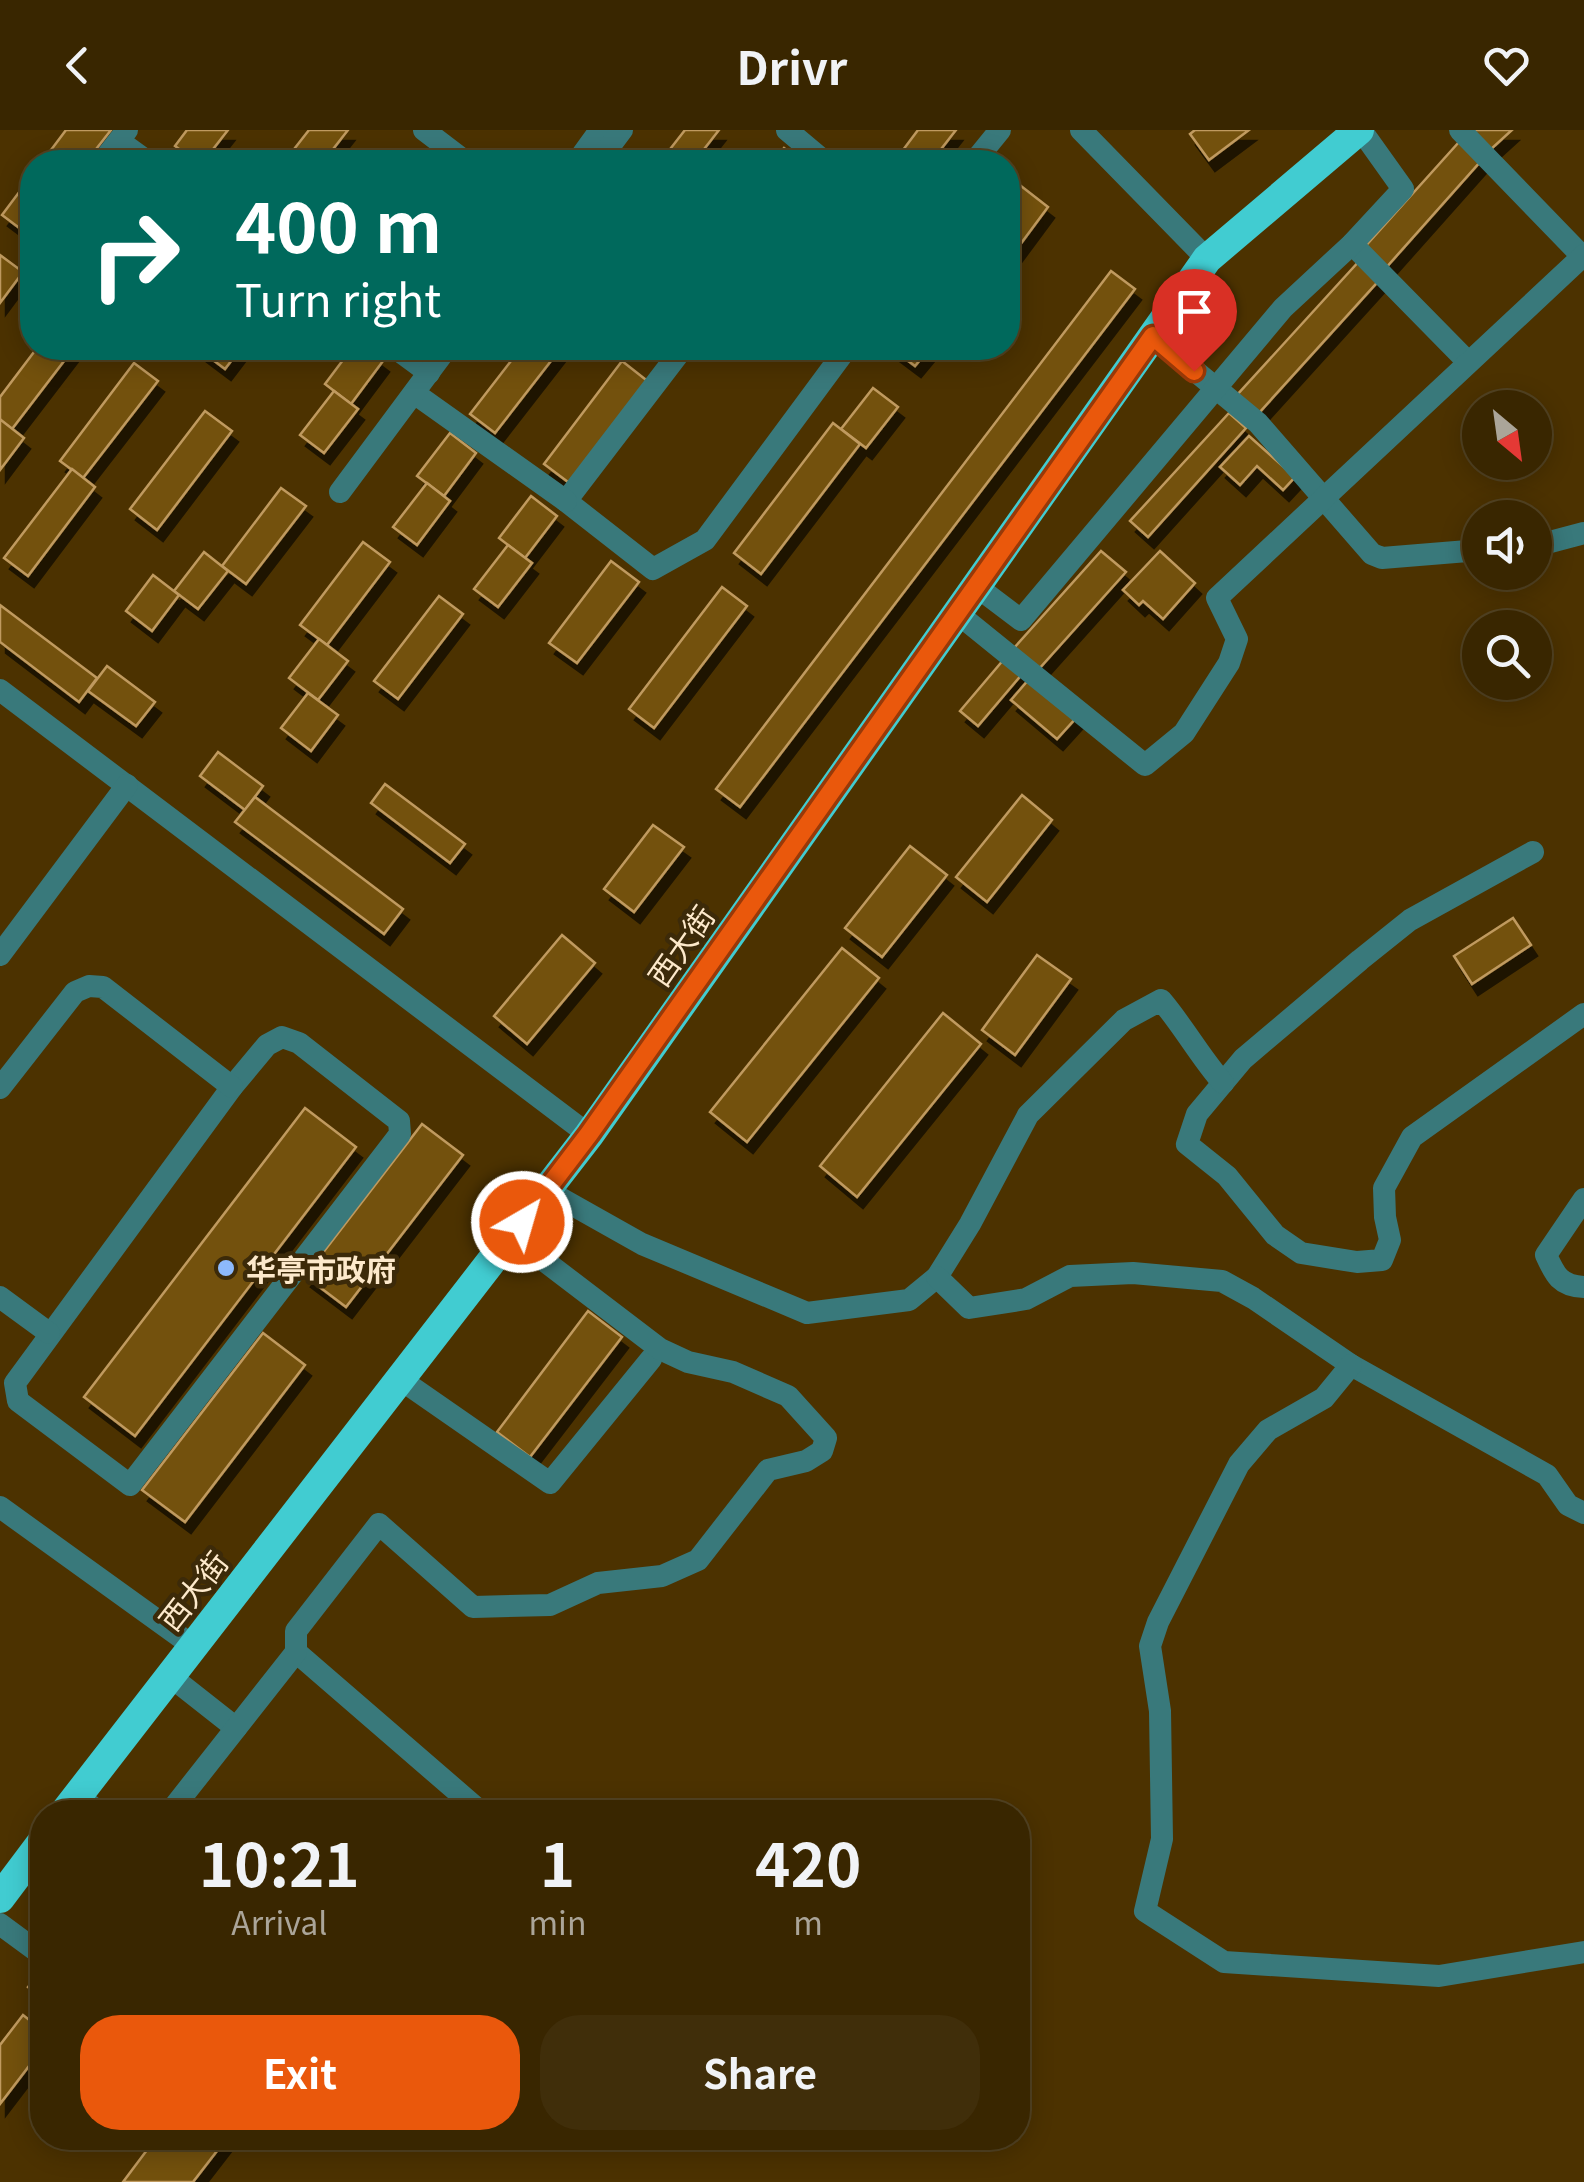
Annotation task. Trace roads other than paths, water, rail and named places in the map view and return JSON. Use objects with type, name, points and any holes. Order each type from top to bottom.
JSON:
[{"type":"highway","name":"西大街","points":[[85,1800],[170,1676],[589,1134],[1207,259],[1360,130]]},
{"type":"highway","points":[[0,1898],[30,1858]]},
{"type":"street","points":[[424,130],[450,150]]},
{"type":"street","points":[[787,130],[811,150]]},
{"type":"street","points":[[984,150],[1000,130]]},
{"type":"street","points":[[1081,130],[1207,259]]},
{"type":"street","points":[[976,586],[1021,620],[1283,308],[1352,244],[1403,188],[1360,130]]},
{"type":"street","points":[[957,613],[1145,765],[1184,733],[1228,663],[1237,639],[1217,598],[1583,255],[1460,130]]},
{"type":"street","points":[[1352,244],[1467,361]]},
{"type":"street","points":[[1153,336],[1258,423],[1372,554],[1382,558],[1462,551]]},
{"type":"street","points":[[412,360],[428,372]]},
{"type":"street","points":[[340,492],[438,360]]},
{"type":"street","points":[[566,501],[674,360]]},
{"type":"street","points":[[414,392],[653,569],[705,540],[838,360]]},
{"type":"street","points":[[1552,541],[1584,533]]},
{"type":"street","points":[[0,690],[589,1134]]},
{"type":"street","points":[[0,955],[127,785]]},
{"type":"street","points":[[1533,852],[1410,920],[1243,1059],[1197,1114],[1187,1144],[1227,1176],[1275,1235],[1302,1254],[1357,1262],[1382,1260],[1390,1240],[1384,1188],[1412,1137],[1584,1014]]},
{"type":"street","points":[[0,1088],[75,992],[89,986],[103,986],[232,1087]]},
{"type":"street","points":[[546,1190],[642,1244],[807,1313],[909,1300],[937,1277],[1028,1115],[1124,1020],[1161,1000],[1180,1022],[1197,1054],[1223,1083]]},
{"type":"street","points":[[282,1037],[299,1043],[399,1121],[400,1134],[130,1485],[18,1401],[15,1384],[232,1087],[266,1045],[282,1037]]},
{"type":"street","points":[[1584,1199],[1546,1255],[1556,1276],[1570,1286],[1584,1287]]},
{"type":"street","points":[[179,1800],[296,1652],[296,1631],[379,1524],[473,1607],[550,1605],[598,1583],[662,1576],[698,1560],[768,1470],[822,1452],[826,1438],[788,1396],[733,1372],[688,1362],[660,1349],[538,1256]]},
{"type":"street","points":[[937,1277],[969,1308],[1026,1299],[1070,1276],[1133,1273],[1222,1281],[1351,1365],[1548,1475],[1568,1505],[1584,1512]]},
{"type":"street","points":[[0,1297],[49,1334]]},
{"type":"street","points":[[400,1379],[550,1483],[651,1359]]},
{"type":"street","points":[[1351,1365],[1324,1398],[1268,1430],[1239,1464],[1158,1622],[1150,1646],[1160,1711],[1162,1838],[1145,1911],[1224,1962],[1439,1976],[1584,1952]]},
{"type":"street","points":[[0,1507],[193,1646]]},
{"type":"street","points":[[296,1652],[467,1800]]},
{"type":"street","points":[[170,1676],[236,1728]]},
{"type":"street","points":[[0,1924],[30,1946]]},
{"type":"place","name":"华亭市政府","points":[[226,1268]]}]
